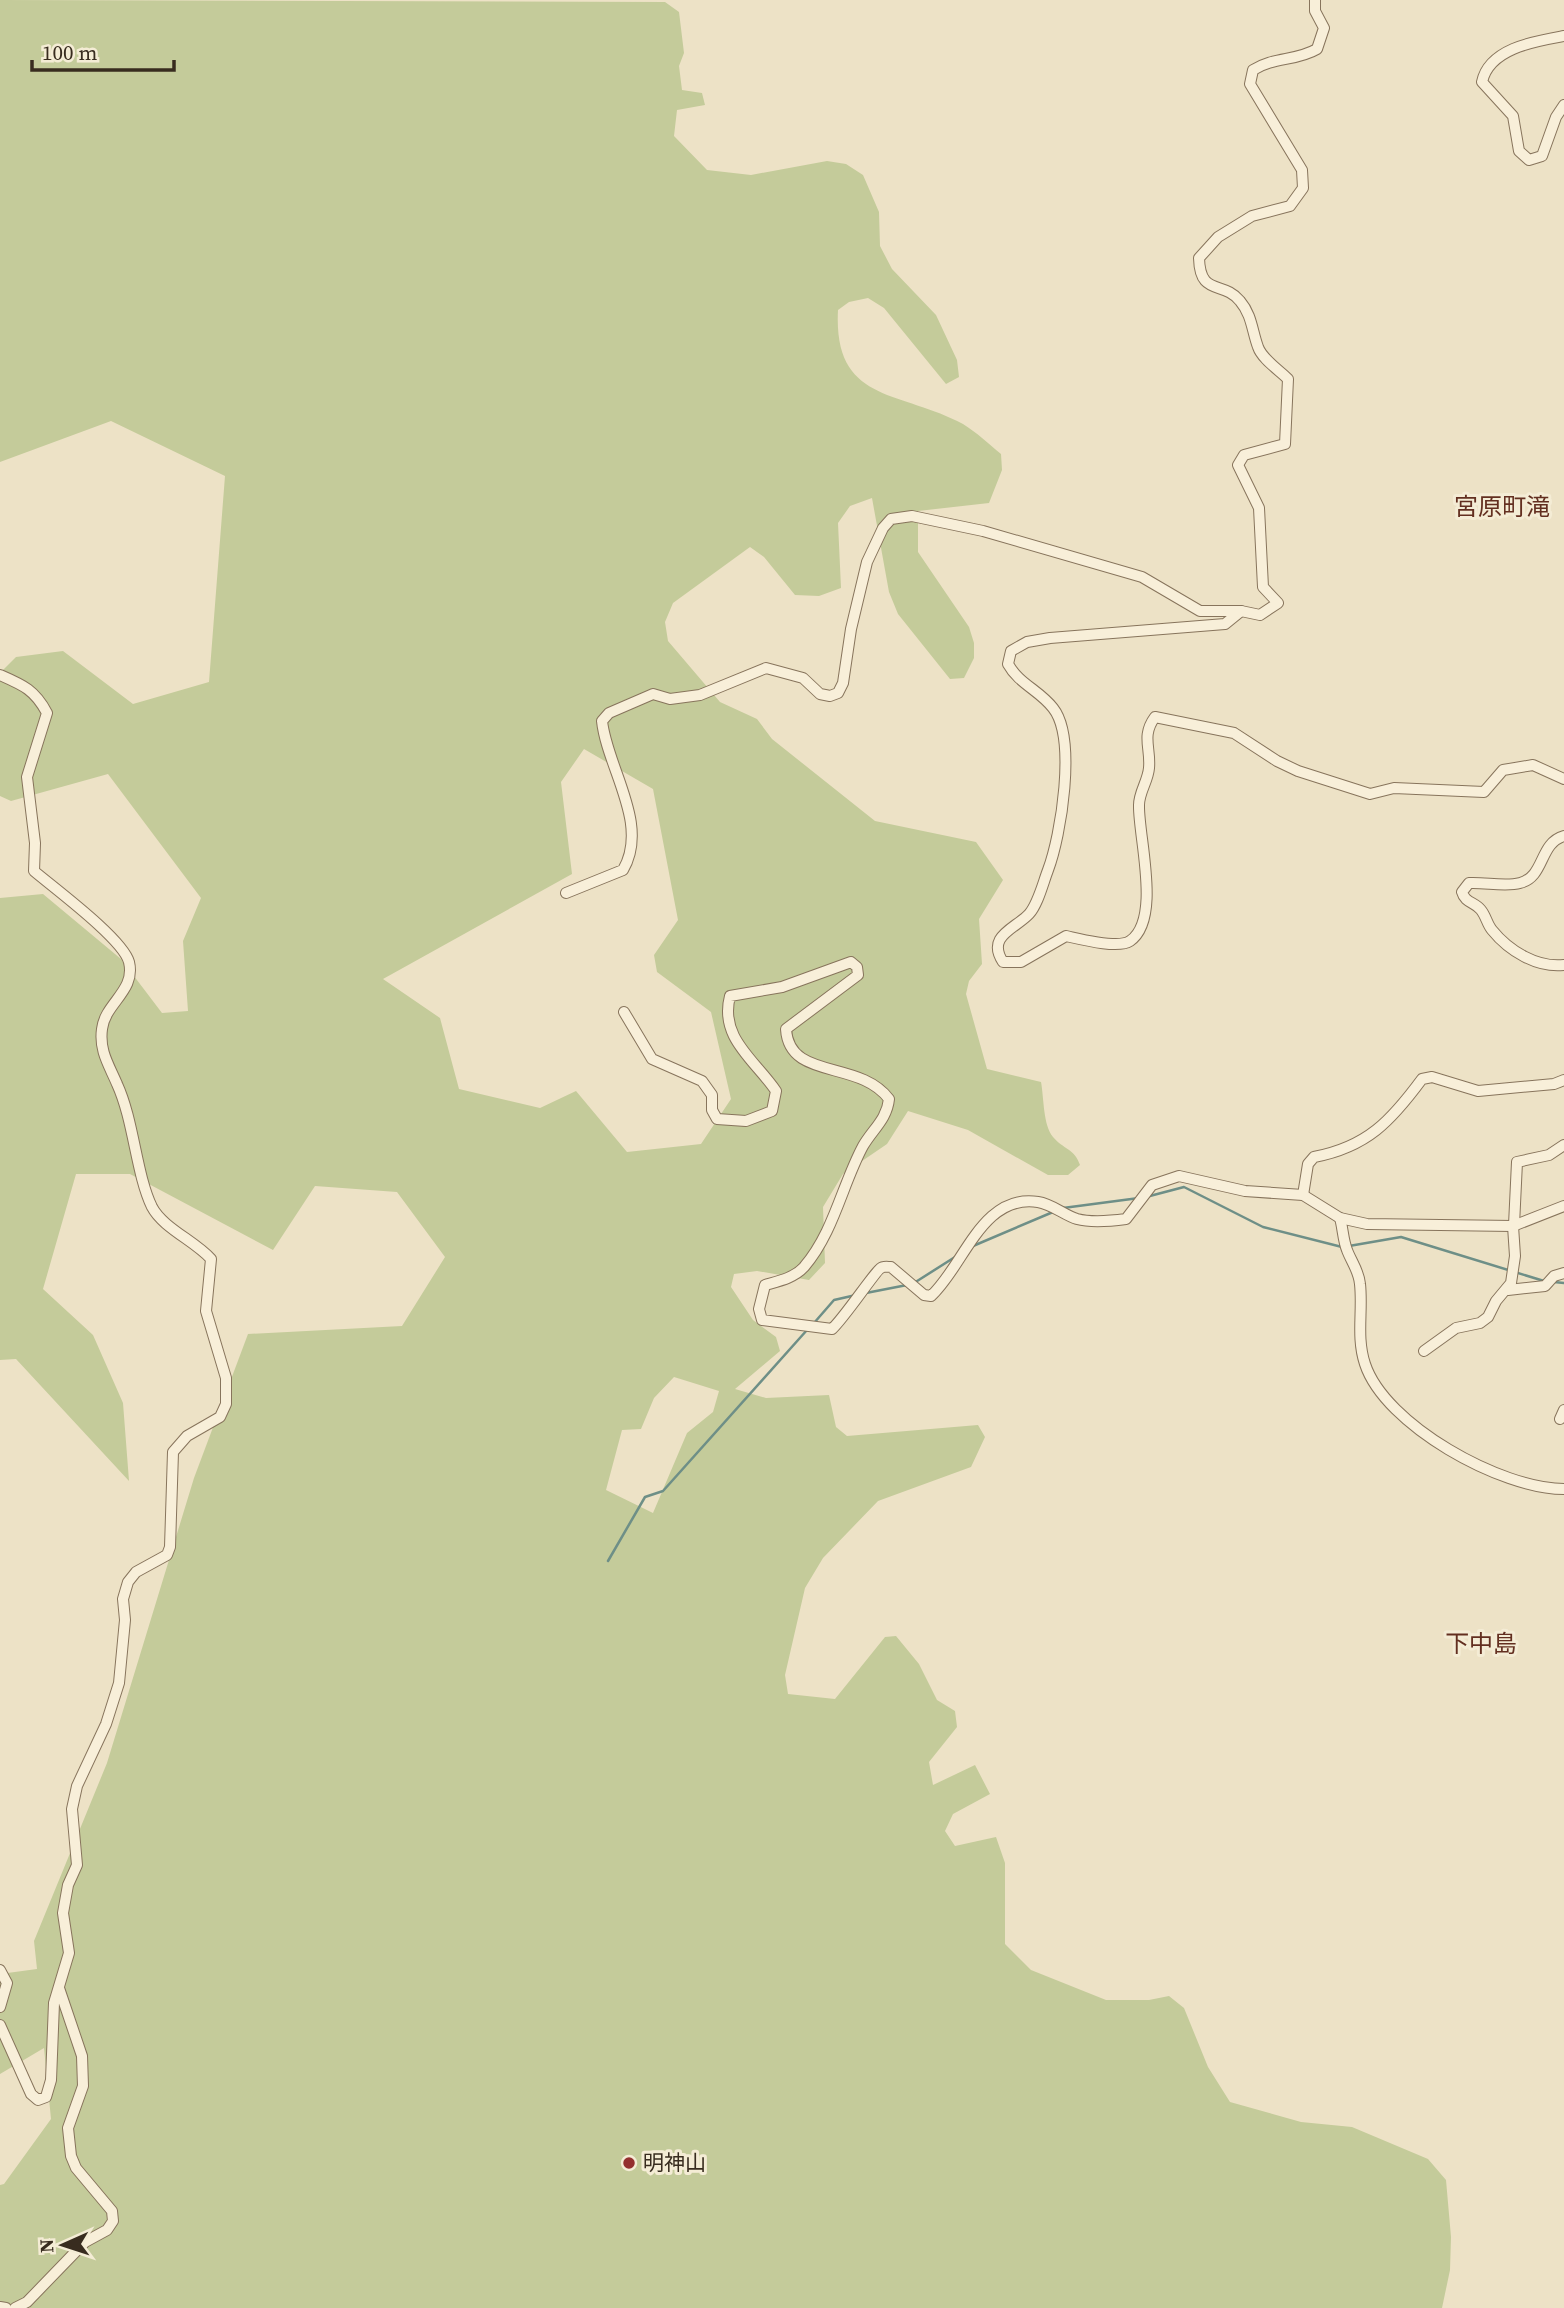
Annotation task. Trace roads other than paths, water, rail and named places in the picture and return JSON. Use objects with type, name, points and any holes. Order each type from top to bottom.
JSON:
[{"type":"street","points":[[566,893],[623,870],[632,848],[630,815],[604,741],[603,722],[609,713],[653,694],[670,699],[700,695],[766,668],[803,678],[820,694],[830,696],[838,692],[844,683],[851,629],[867,562],[883,528],[891,519],[912,516],[983,531],[1142,577],[1200,611],[1241,611],[1259,615],[1278,603],[1263,587],[1259,508],[1238,465],[1244,455],[1284,444],[1288,379],[1258,350],[1251,319],[1239,299],[1205,282],[1200,274],[1199,258],[1218,237],[1252,216],[1290,206],[1300,195],[1302,170],[1250,84],[1253,70],[1265,63],[1307,54],[1317,49],[1324,28],[1315,11],[1315,0]]},
{"type":"street","points":[[1564,36],[1528,42],[1493,62],[1484,70],[1482,82],[1513,116],[1519,151],[1529,160],[1542,156],[1556,117],[1564,105]]},
{"type":"street","points":[[1241,611],[1225,624],[1050,638],[1027,642],[1012,651],[1009,664],[1016,678],[1046,701],[1060,719],[1065,785],[1053,857],[1030,913],[1003,932],[998,941],[999,956],[1003,962],[1021,962],[1066,936],[1098,942],[1127,943],[1133,938],[1142,922],[1147,858],[1139,803],[1149,768],[1145,737],[1155,717],[1234,733],[1277,761],[1298,771],[1370,794],[1394,788],[1484,792],[1503,769],[1534,765],[1564,779]]},
{"type":"street","points":[[0,675],[29,687],[37,694],[47,713],[27,777],[35,843],[34,871],[85,913],[122,950],[129,962],[126,990],[108,1012],[102,1028],[104,1059],[118,1084],[153,1208],[171,1226],[204,1249],[211,1259],[206,1311],[226,1378],[226,1404],[220,1417],[199,1432],[187,1436],[173,1452],[173,1535],[167,1555],[136,1572],[128,1582],[123,1599],[125,1620],[119,1683],[106,1724],[77,1786],[72,1809],[77,1864],[68,1885],[63,1913],[69,1953],[54,2003],[51,2080],[46,2097],[38,2100],[31,2094],[0,2025]]},
{"type":"street","points":[[1564,836],[1546,846],[1532,878],[1520,883],[1469,883],[1462,892],[1464,898],[1483,912],[1492,930],[1520,954],[1541,963],[1564,964]]},
{"type":"street","points":[[624,1012],[652,1059],[702,1081],[708,1087],[717,1119],[746,1121],[772,1111],[776,1091],[731,1035],[726,1022],[730,996],[782,988],[851,962],[857,967],[858,975],[848,985],[786,1029],[787,1041],[791,1051],[807,1063],[831,1068],[879,1086],[889,1099],[888,1112],[864,1143],[824,1236],[803,1268],[792,1276],[765,1285],[759,1309],[762,1320],[832,1329],[845,1317],[873,1274],[882,1267],[891,1267],[923,1295],[931,1296],[984,1225],[998,1212],[1016,1202],[1041,1202],[1078,1219],[1126,1219],[1152,1185],[1178,1177],[1245,1191],[1303,1195],[1340,1219],[1367,1224],[1514,1225],[1564,1206]]},
{"type":"street","points":[[1303,1195],[1308,1164],[1314,1157],[1335,1153],[1383,1128],[1422,1079],[1432,1077],[1478,1091],[1554,1084],[1564,1080]]},
{"type":"street","points":[[1424,1351],[1456,1328],[1486,1320],[1496,1301],[1508,1290],[1514,1261],[1517,1162],[1547,1156],[1564,1145]]},
{"type":"street","points":[[1340,1219],[1348,1251],[1359,1276],[1363,1358],[1370,1376],[1386,1401],[1405,1418],[1487,1469],[1548,1488],[1564,1489]]},
{"type":"street","points":[[1508,1290],[1545,1286],[1554,1276],[1564,1273]]},
{"type":"street","points":[[0,1970],[7,1983],[0,2007]]},
{"type":"street","points":[[15,2308],[27,2302],[85,2242],[107,2230],[113,2221],[112,2211],[76,2168],[71,2156],[68,2128],[83,2086],[82,2056],[59,1987]]},
{"type":"street","points":[[0,2307],[6,2308]]},
{"type":"waterway","points":[[1146,1197],[1184,1187],[1263,1227],[1342,1247]]},
{"type":"waterway","points":[[1063,1208],[1139,1198]]},
{"type":"waterway","points":[[973,1246],[1053,1212]]},
{"type":"waterway","points":[[1349,1246],[1401,1237],[1544,1281]]},
{"type":"waterway","points":[[914,1283],[955,1257]]},
{"type":"waterway","points":[[1554,1282],[1564,1283]]},
{"type":"waterway","points":[[866,1293],[907,1285]]},
{"type":"waterway","points":[[814,1323],[834,1300],[856,1295]]},
{"type":"waterway","points":[[608,1561],[645,1497],[663,1491],[807,1330]]},
{"type":"place","name":"明神山","points":[[629,2163]]},
{"type":"district","name":"宮原町滝","points":[[1502,507]]},
{"type":"district","name":"下中島","points":[[1481,1644]]}]
